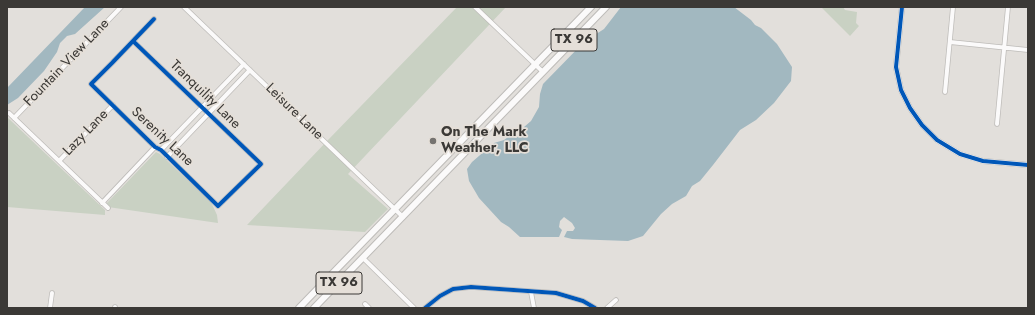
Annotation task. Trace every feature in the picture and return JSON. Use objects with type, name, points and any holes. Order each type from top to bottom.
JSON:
[{"type":"main road","name":"TX 96","points":[[299,308],[591,7]]},
{"type":"main road","name":"TX 96","points":[[314,308],[606,7]]},
{"type":"street","name":"Fountain View Lane","points":[[14,118],[121,7]]},
{"type":"street","name":"Leisure Lane","points":[[184,7],[403,217]]},
{"type":"street","points":[[475,7],[542,72]]},
{"type":"street","points":[[902,7],[896,67],[901,90],[910,108],[922,125],[937,140],[960,154],[983,161],[1028,165]]},
{"type":"street","points":[[945,92],[953,7]]},
{"type":"street","points":[[997,124],[1008,7]]},
{"type":"street","points":[[133,41],[154,19]]},
{"type":"street","name":"Serenity Lane","points":[[133,41],[91,84],[218,206]]},
{"type":"street","name":"Tranquility Lane","points":[[133,41],[261,164],[218,206]]},
{"type":"street","points":[[950,42],[1028,50]]},
{"type":"street","points":[[161,150],[244,64]]},
{"type":"street","points":[[167,157],[250,70]]},
{"type":"street","name":"Lazy Lane","points":[[59,161],[113,105]]},
{"type":"street","points":[[9,113],[108,208]]},
{"type":"street","points":[[102,203],[155,147]]},
{"type":"street","points":[[363,258],[414,308]]},
{"type":"street","points":[[425,308],[440,296],[453,289],[470,287],[556,293],[583,301],[595,308]]},
{"type":"street","points":[[532,292],[534,308]]},
{"type":"street","points":[[50,308],[52,293]]},
{"type":"street","points":[[607,308],[616,300]]},
{"type":"street","points":[[365,304],[369,308]]},
{"type":"shaded area","points":[[457,7],[506,7],[348,174],[388,209],[365,232],[247,225],[328,140]]},
{"type":"shaded area","points":[[821,7],[843,7],[845,10],[857,12],[856,23],[859,26],[850,36]]},
{"type":"shaded area","points":[[7,117],[105,210],[105,215],[7,207]]},
{"type":"shaded area","points":[[156,152],[160,154],[211,202],[217,215],[218,223],[108,207],[106,204]]},
{"type":"water","points":[[85,7],[105,7],[75,34],[67,36],[60,43],[57,52],[44,71],[18,98],[7,105],[7,88]]},
{"type":"water","points":[[621,7],[734,7],[755,25],[761,28],[777,44],[792,67],[791,81],[774,103],[756,120],[740,130],[700,181],[692,186],[686,196],[672,204],[661,214],[643,236],[628,241],[572,239],[564,237],[567,231],[573,231],[575,228],[572,223],[564,217],[560,221],[559,227],[562,230],[559,237],[520,237],[501,222],[479,198],[469,181],[467,169],[472,162],[494,143],[504,140],[511,135],[516,138],[522,133],[524,127],[531,121],[539,107],[540,94],[543,84],[584,42],[604,29]]},
{"type":"cycle path","points":[[902,7],[896,67],[901,90],[910,108],[922,125],[937,140],[960,154],[983,161],[1028,165]]},
{"type":"cycle path","points":[[133,41],[261,164],[218,206],[91,84],[154,19]]},
{"type":"cycle path","points":[[425,308],[440,296],[453,289],[471,287],[556,293],[583,301],[595,308]]},
{"type":"place","name":"On The Mark Weather, LLC","points":[[433,141]]}]
